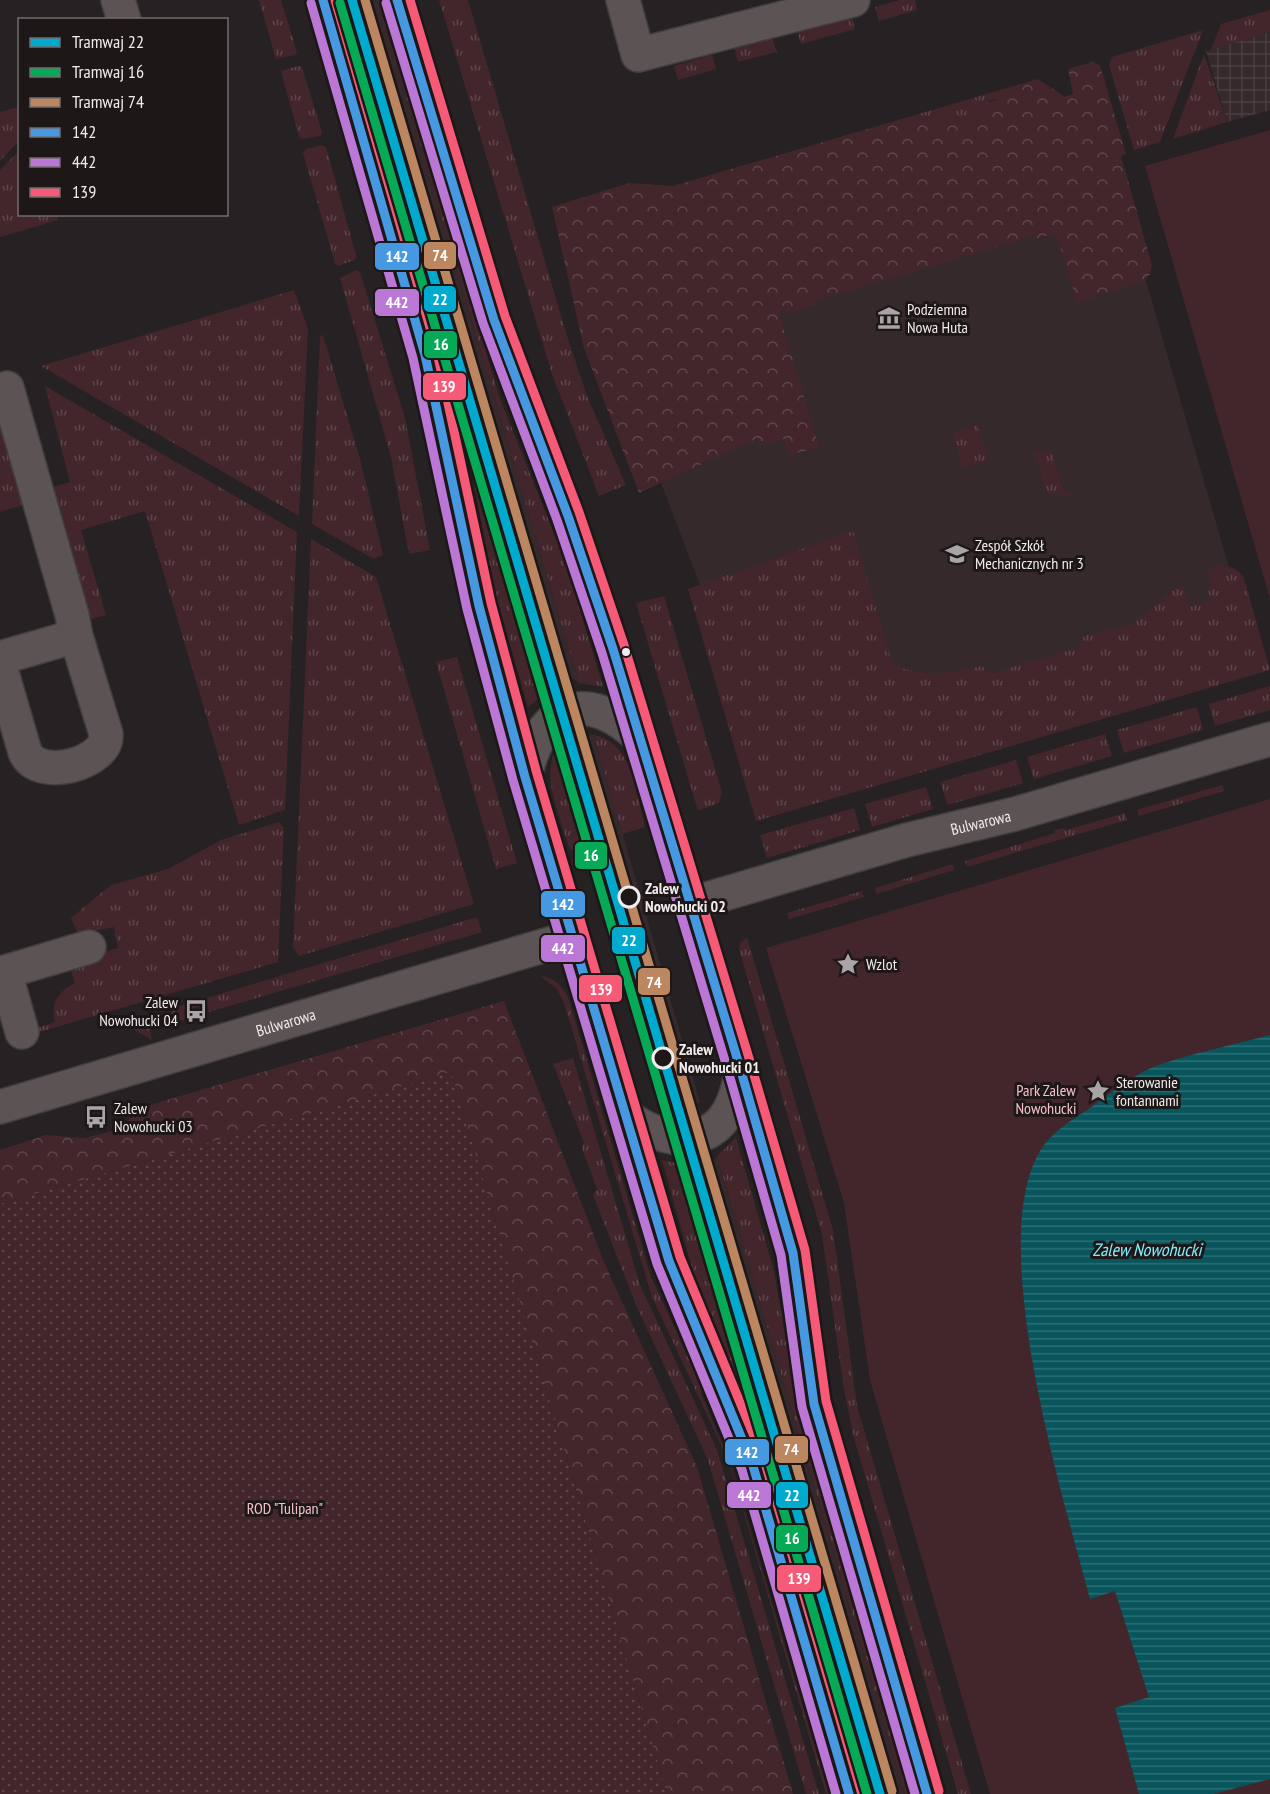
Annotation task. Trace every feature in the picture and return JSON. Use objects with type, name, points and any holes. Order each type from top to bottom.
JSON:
[{"type":"street","points":[[118,0],[123,18]]},
{"type":"street","points":[[323,0],[425,355],[479,606],[525,777],[669,1261],[753,1466],[849,1794]]},
{"type":"street","points":[[397,0],[494,320],[582,555],[741,1071],[793,1253],[814,1404],[927,1794]]},
{"type":"street","points":[[623,0],[638,55],[853,0]]},
{"type":"street","points":[[0,391],[7,388],[76,636],[106,734],[105,747],[92,758],[53,769],[38,767],[30,762],[0,666]]},
{"type":"street","points":[[0,658],[76,636]]},
{"type":"street","points":[[525,777],[533,748],[540,737],[554,720],[570,711],[603,711],[619,719],[640,738]]},
{"type":"street","name":"Bulwarowa","points":[[690,904],[907,840],[1015,814],[1270,739]]},
{"type":"street","name":"Bulwarowa","points":[[0,1107],[573,937]]},
{"type":"street","points":[[21,1032],[3,973],[89,946]]},
{"type":"street","points":[[625,1115],[660,1136],[678,1138],[703,1133],[723,1120],[730,1111],[739,1087],[741,1071]]},
{"type":"shaded area","points":[[343,0],[377,0],[579,683],[574,679],[548,687],[547,691]]},
{"type":"shaded area","points":[[1270,32],[1270,110],[1227,122],[1206,51]]},
{"type":"shaded area","name":"Zespół Szkół Mechanicznych nr 3","points":[[1114,170],[1251,644],[777,785],[654,465],[753,289]]},
{"type":"shaded area","points":[[585,735],[594,735],[700,1102],[671,1111],[562,744]]},
{"type":"shaded area","points":[[717,1156],[905,1794],[871,1794],[686,1165],[690,1168],[715,1160]]},
{"type":"green space","points":[[259,0],[281,0],[297,52],[295,55],[276,59]]},
{"type":"green space","points":[[340,0],[343,0],[547,691],[528,707],[493,584],[461,414]]},
{"type":"green space","points":[[377,0],[382,0],[499,396],[566,564],[603,687],[579,683]]},
{"type":"green space","points":[[439,0],[468,0],[567,336],[587,396],[626,485],[599,496],[552,374]]},
{"type":"green space","points":[[900,0],[915,0],[917,10],[879,21],[875,7]]},
{"type":"green space","points":[[1270,10],[1270,32],[1211,50],[1221,24]]},
{"type":"green space","points":[[851,14],[855,29],[801,44],[797,30]]},
{"type":"green space","points":[[1203,30],[1160,142],[1134,150],[1109,65],[1112,57]]},
{"type":"green space","points":[[772,38],[777,52],[738,62],[734,48]]},
{"type":"green space","points":[[1204,54],[1227,122],[1173,139]]},
{"type":"green space","points":[[712,55],[716,69],[678,80],[674,66]]},
{"type":"green space","points":[[1093,62],[1100,65],[1126,154],[1121,156],[1152,265],[1150,274],[1143,282],[1077,302],[1056,233],[1036,239],[1034,236],[812,302],[813,305],[790,312],[778,310],[819,447],[790,455],[784,439],[765,444],[756,439],[639,493],[584,348],[552,207],[629,183],[673,186],[898,120],[934,120],[947,126],[967,117],[975,121],[981,118],[978,107],[1008,96],[1024,83],[1038,79],[1065,97],[1073,94],[1068,69]]},
{"type":"green space","points":[[302,67],[322,132],[320,136],[302,139],[299,137],[281,71]]},
{"type":"green space","points":[[1024,83],[1009,96],[989,100],[981,118],[975,121],[967,117],[947,126],[934,120],[898,120]]},
{"type":"green space","points":[[18,107],[18,142],[0,161],[0,112]]},
{"type":"green space","points":[[1270,130],[1270,599],[1145,166]]},
{"type":"green space","points":[[322,145],[326,147],[356,255],[355,260],[338,266],[335,263],[303,153],[306,149]]},
{"type":"green space","points":[[18,152],[18,216],[57,216],[58,220],[0,237],[0,170]]},
{"type":"green space","points":[[356,270],[360,272],[405,418],[430,550],[409,554],[391,457],[340,278]]},
{"type":"green space","points":[[294,290],[308,329],[299,516],[41,366]]},
{"type":"green space","points":[[323,335],[360,459],[383,555],[374,559],[312,524],[320,336]]},
{"type":"green space","points":[[45,386],[297,532],[285,810],[239,825],[145,511],[81,530],[106,615],[85,621],[46,489],[70,482]]},
{"type":"green space","points":[[0,419],[30,503],[0,512]]},
{"type":"green space","points":[[978,425],[988,460],[963,468],[953,433]]},
{"type":"green space","points":[[1051,450],[1063,491],[1069,489],[1072,496],[1047,493],[1035,454]]},
{"type":"green space","points":[[853,531],[893,665],[905,669],[938,673],[982,666],[989,674],[1078,648],[1084,636],[1133,624],[1173,590],[1183,586],[1190,607],[1211,600],[1207,588],[1212,586],[1206,569],[1227,566],[1232,567],[1244,578],[1270,670],[756,821],[688,589]]},
{"type":"green space","points":[[311,539],[376,577],[474,904],[299,956],[293,947]]},
{"type":"green space","points":[[664,596],[722,792],[719,803],[698,811],[636,603]]},
{"type":"green space","points":[[457,657],[517,863],[496,869],[436,662]]},
{"type":"green space","points":[[1270,686],[1270,710],[1215,726],[1209,704]]},
{"type":"green space","points":[[1197,707],[1203,730],[1124,753],[1117,730]]},
{"type":"green space","points":[[1105,734],[1112,756],[1034,779],[1027,757]]},
{"type":"green space","points":[[594,735],[607,740],[625,758],[631,771],[645,827],[622,834]]},
{"type":"green space","points":[[562,744],[591,843],[570,850],[557,810],[551,780],[554,754]]},
{"type":"green space","points":[[1016,760],[1023,783],[948,805],[940,782]]},
{"type":"green space","points":[[1222,785],[1224,791],[1139,816],[1137,810]]},
{"type":"green space","points":[[926,787],[933,809],[872,827],[865,804]]},
{"type":"green space","name":"Park Zalew Nowohucki","points":[[1270,799],[1270,1794],[990,1794],[870,1380],[844,1203],[766,948]]},
{"type":"green space","points":[[854,808],[860,830],[767,858],[760,835]]},
{"type":"green space","points":[[1125,813],[1127,820],[967,867],[965,861],[1055,833],[1055,830],[1065,828],[1066,830]]},
{"type":"green space","points":[[279,822],[284,828],[278,962],[36,1033],[34,1029],[55,1022],[54,1009],[57,999],[64,990],[75,983],[68,962],[118,948],[114,927],[78,934],[71,918],[111,885],[168,869],[221,840]]},
{"type":"green space","points":[[953,864],[954,870],[876,894],[875,888]]},
{"type":"green space","points":[[862,891],[864,897],[789,919],[787,913]]},
{"type":"green space","points":[[477,917],[482,932],[209,1012],[207,1004],[184,1011],[186,1019],[174,1023],[170,1009]]},
{"type":"green space","points":[[747,937],[833,1230],[857,1406],[971,1794],[958,1794],[854,1438],[844,1390],[822,1234],[739,949],[740,943]]},
{"type":"green space","points":[[540,976],[550,978],[558,984],[569,1000],[651,1277],[703,1390],[701,1394],[729,1460],[829,1794],[826,1794],[729,1462],[652,1297],[564,1003],[556,988]]},
{"type":"green space","points":[[504,1001],[604,1262],[697,1467],[793,1794],[667,1794],[451,1072],[0,1204],[0,1150],[46,1135],[84,1138],[117,1130],[143,1107]]},
{"type":"green space","points":[[161,1011],[164,1025],[150,1029],[152,1040],[122,1023]]},
{"type":"green space","points":[[573,1058],[640,1285],[717,1450],[819,1794],[806,1794],[708,1460],[636,1305],[593,1195],[597,1189],[582,1149],[584,1143],[553,1064]]},
{"type":"green space","name":"ROD \"Tulipan\"","points":[[451,1072],[667,1794],[0,1794],[0,1204]]},
{"type":"green space","points":[[736,1138],[774,1271],[800,1420],[910,1794],[905,1794],[717,1156]]},
{"type":"green space","points":[[662,1160],[686,1165],[871,1794],[866,1794],[760,1436],[700,1296]]},
{"type":"water","name":"Zalew Nowohucki","points":[[1270,1035],[1270,1779],[1213,1794],[1139,1794],[1115,1708],[1149,1697],[1115,1591],[1090,1599],[1063,1499],[1034,1371],[1025,1306],[1021,1246],[1025,1193],[1040,1151],[1055,1133],[1129,1080],[1170,1061]]},
{"type":"tram line","name":"22","points":[[352,0],[880,1794]]},
{"type":"tram line","name":"74","points":[[365,0],[892,1791]]},
{"type":"tram line","name":"16","points":[[340,3],[867,1794]]},
{"type":"transit line","name":"142","points":[[323,0],[425,355],[479,606],[525,777],[669,1261],[753,1466],[849,1794]]},
{"type":"transit line","name":"139","points":[[335,0],[437,352],[491,603],[537,774],[680,1257],[765,1463],[861,1791]]},
{"type":"transit line","name":"142","points":[[397,0],[494,320],[568,516],[613,649],[741,1071],[793,1253],[814,1404],[927,1794]]},
{"type":"transit line","name":"139","points":[[410,0],[505,316],[579,512],[624,645],[752,1068],[805,1250],[826,1401],[939,1791]]},
{"type":"transit line","name":"442","points":[[311,3],[413,358],[467,609],[513,780],[657,1264],[742,1470],[836,1794]]},
{"type":"transit line","name":"442","points":[[386,3],[483,323],[557,520],[602,653],[729,1074],[781,1255],[802,1407],[915,1794]]},
{"type":"place","name":"Podziemna Nowa Huta","points":[[889,318]]},
{"type":"place","name":"Zespół Szkół Mechanicznych nr 3","points":[[957,554]]},
{"type":"place","name":"Zalew Nowohucki 02","points":[[629,897]]},
{"type":"place","name":"Wzlot","points":[[848,964]]},
{"type":"place","name":"Zalew Nowohucki 04","points":[[196,1011]]},
{"type":"place","name":"Zalew Nowohucki 01","points":[[663,1058]]},
{"type":"place","name":"Sterowanie fontannami","points":[[1098,1091]]},
{"type":"place","name":"Zalew Nowohucki 03","points":[[96,1117]]}]
